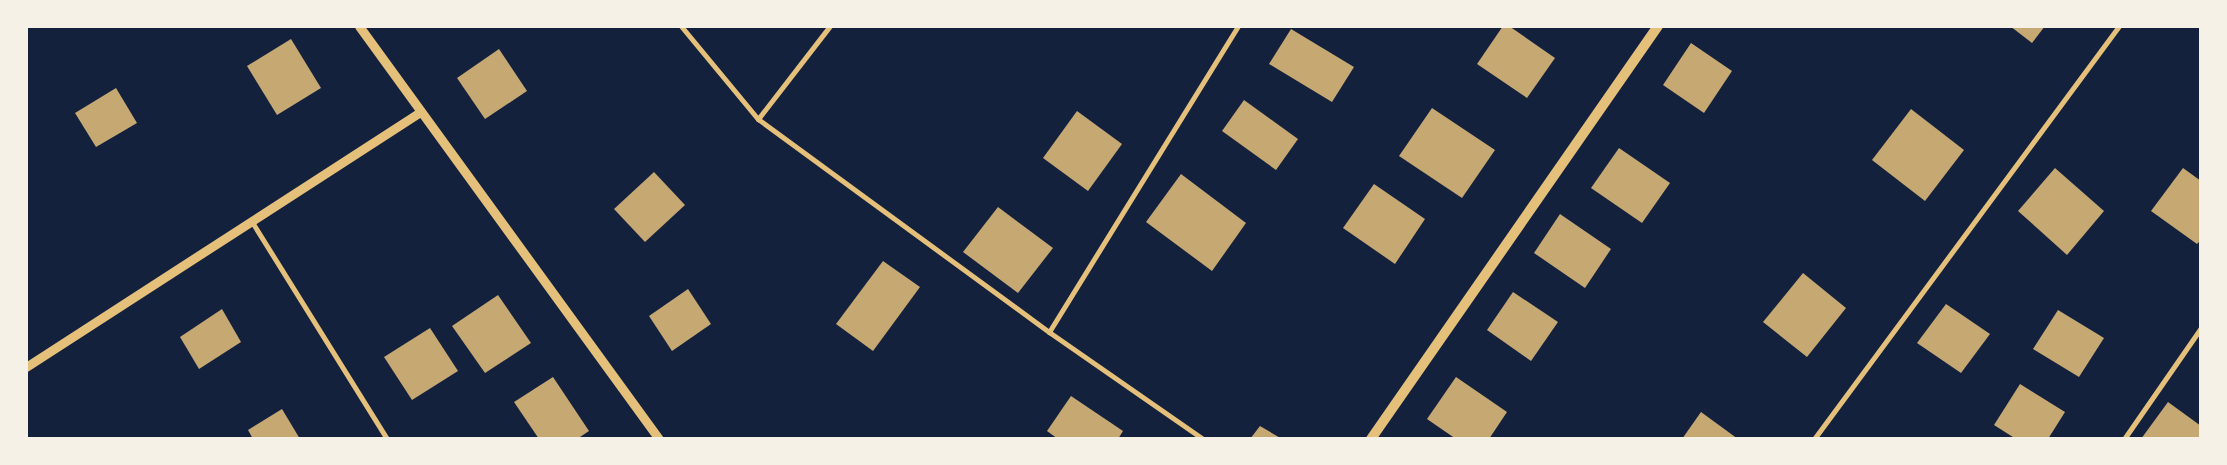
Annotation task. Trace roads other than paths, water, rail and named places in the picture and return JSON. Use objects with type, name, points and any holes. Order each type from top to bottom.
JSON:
[{"type":"main road","points":[[1371,439],[1658,26]]},
{"type":"street","points":[[359,26],[659,439]]},
{"type":"street","points":[[681,26],[758,118],[1049,332],[1203,439]]},
{"type":"street","points":[[758,118],[830,26]]},
{"type":"street","points":[[1049,332],[1238,26]]},
{"type":"street","points":[[1814,439],[2119,26]]},
{"type":"street","points":[[26,367],[420,112]]},
{"type":"street","points":[[252,222],[387,439]]},
{"type":"street","points":[[2124,439],[2201,328]]}]
